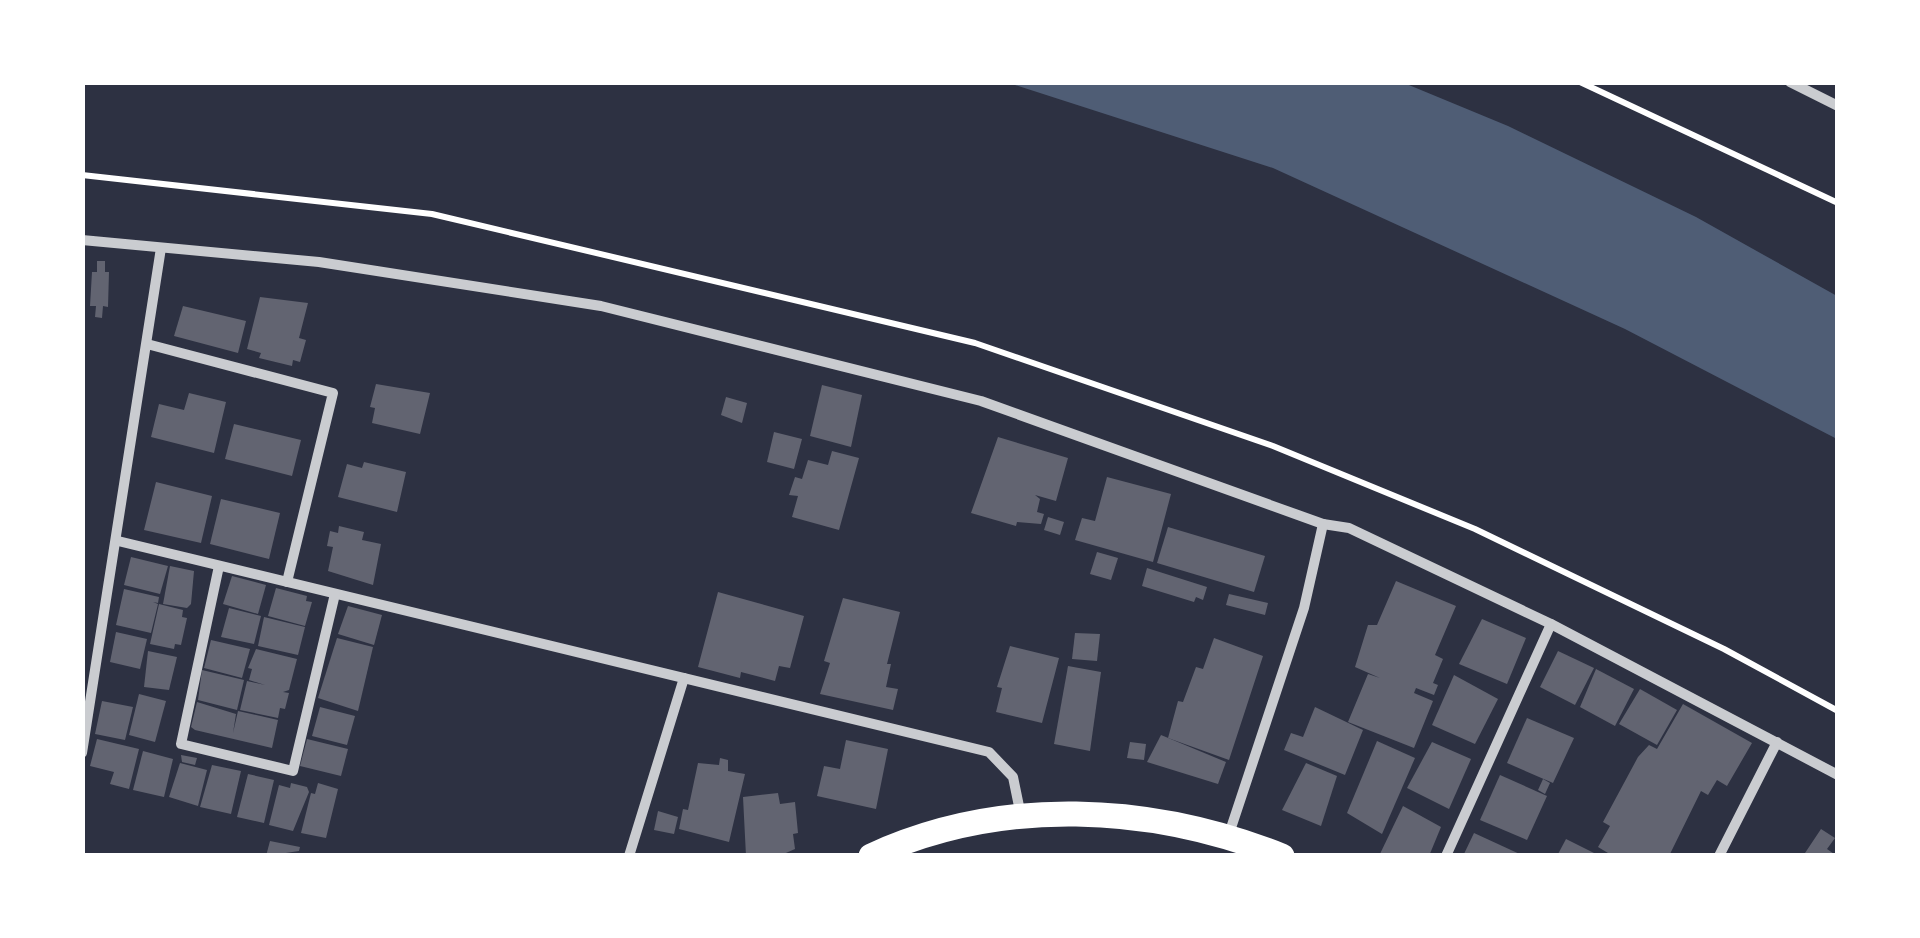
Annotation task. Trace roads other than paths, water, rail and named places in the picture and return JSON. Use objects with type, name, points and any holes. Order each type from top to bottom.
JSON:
[{"type":"main road","points":[[871,856],[964,825],[1021,817],[1140,816],[1229,834],[1282,856]]},
{"type":"street","points":[[1790,82],[1838,106]]},
{"type":"street","points":[[82,240],[319,262],[601,306],[981,401],[1323,524],[1349,528],[1551,624],[1838,775]]},
{"type":"street","points":[[82,752],[161,248]]},
{"type":"street","points":[[147,344],[332,393],[287,582]]},
{"type":"street","points":[[1229,834],[1304,608],[1323,524]]},
{"type":"street","points":[[118,540],[989,752],[1013,778],[1021,817]]},
{"type":"street","points":[[218,566],[181,744],[293,771],[335,594]]},
{"type":"street","points":[[1446,856],[1551,624]]},
{"type":"street","points":[[629,856],[684,678]]},
{"type":"street","points":[[1719,856],[1777,742]]},
{"type":"water","points":[[1009,83],[1404,83],[1508,126],[1696,217],[1837,296],[1837,439],[1625,329],[1273,168]]}]
